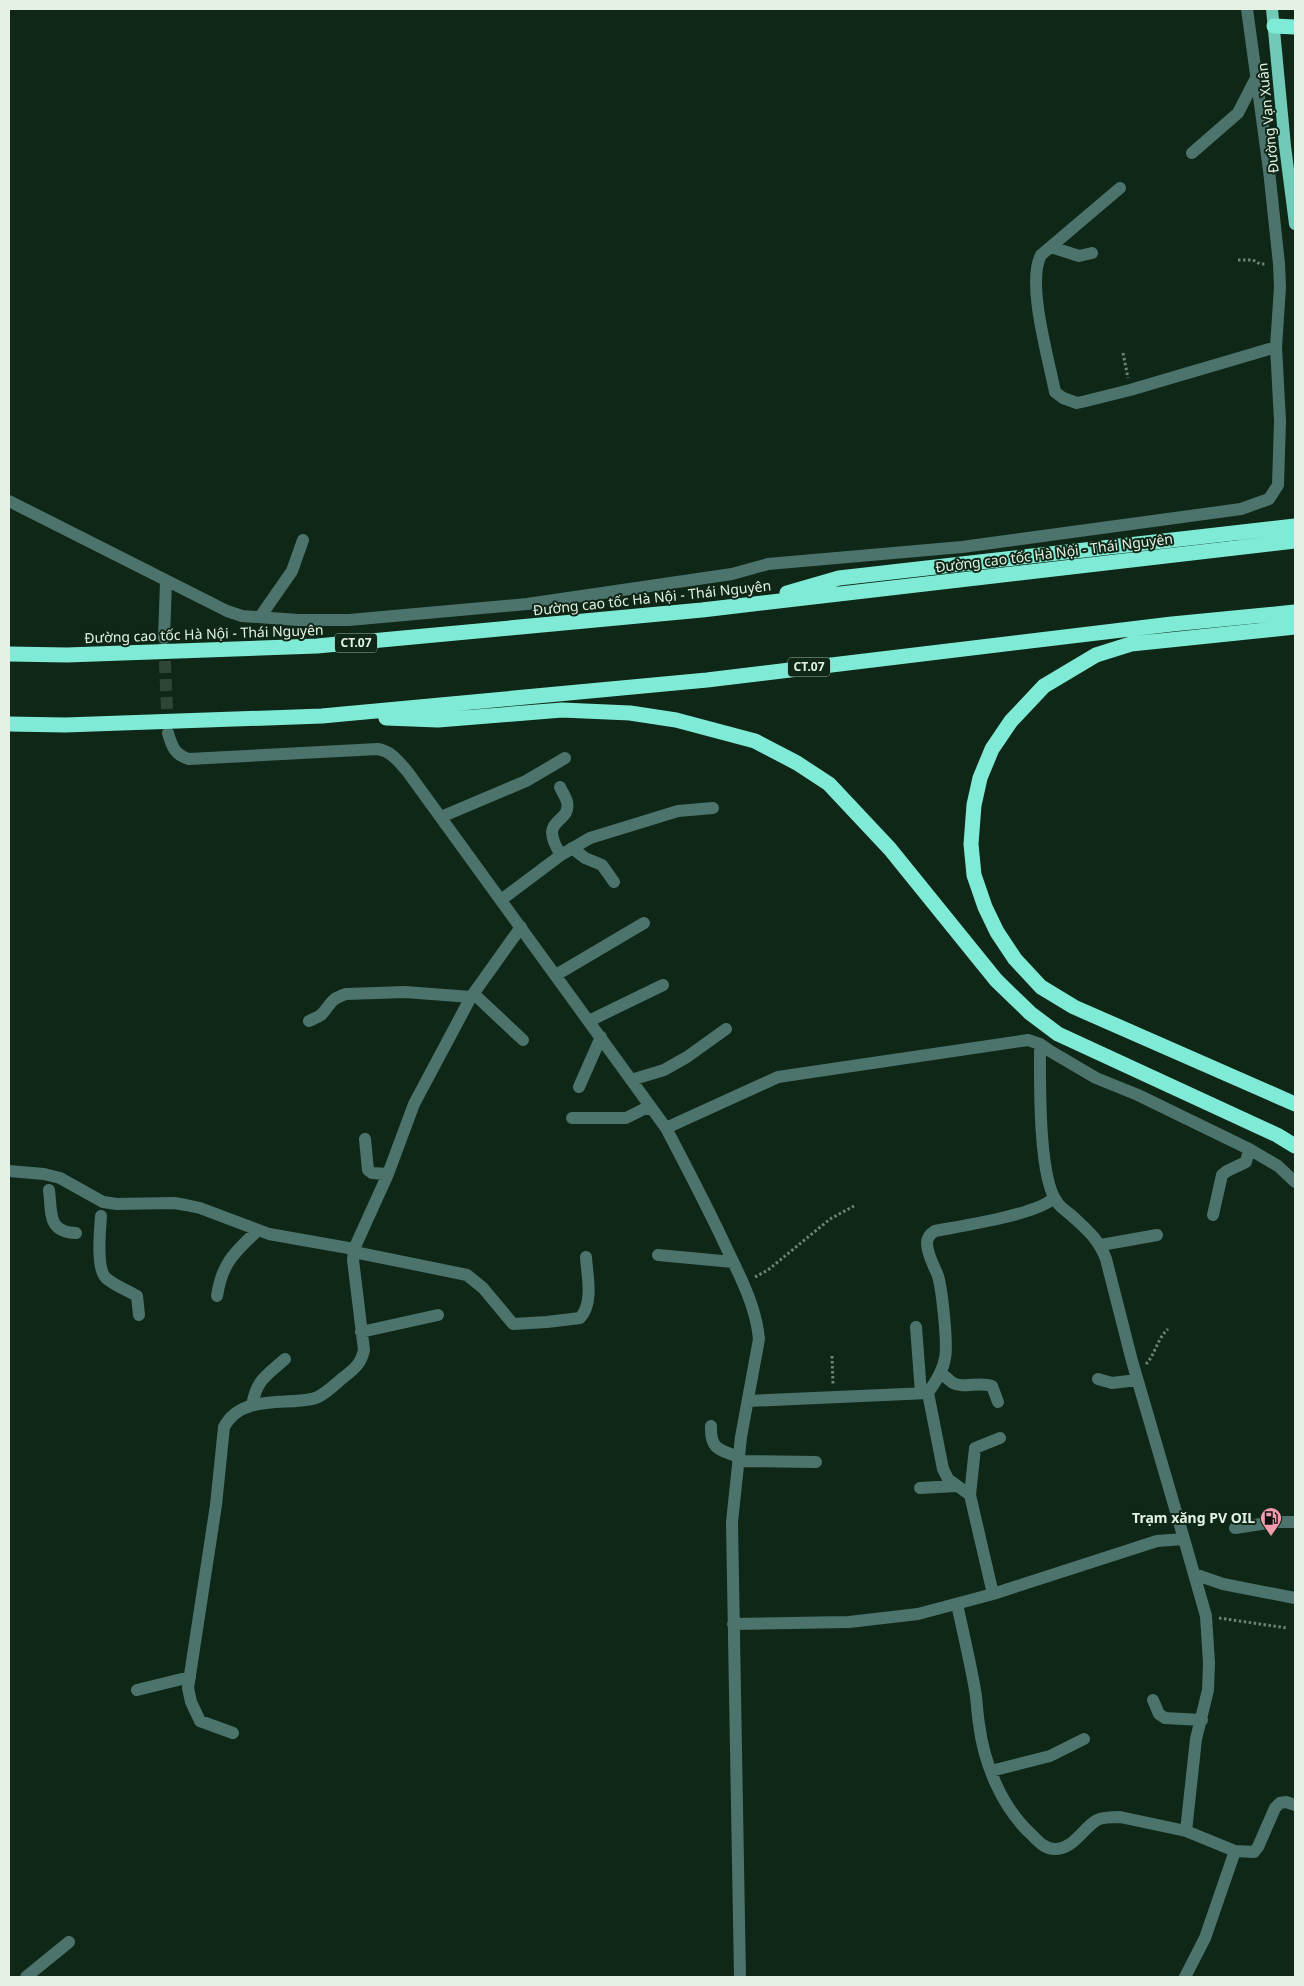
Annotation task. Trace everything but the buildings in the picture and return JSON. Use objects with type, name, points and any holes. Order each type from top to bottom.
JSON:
[{"type":"highway","points":[[1274,26],[1295,27]]},
{"type":"highway","points":[[740,606],[839,578],[1295,526]]},
{"type":"highway","name":"Đường cao tốc Hà Nội - Thái Nguyên","points":[[9,654],[67,655],[317,646],[740,606],[1295,541]]},
{"type":"highway","name":"CT.07","points":[[9,724],[65,725],[322,716],[707,680],[1162,625],[1295,612]]},
{"type":"highway","points":[[1295,627],[1131,644],[1096,655],[1044,686],[1012,720],[992,749],[980,778],[976,796],[971,844],[974,875],[989,916],[1015,959],[1040,987],[1074,1007],[1295,1104]]},
{"type":"highway","points":[[322,716],[438,720],[562,710],[630,713],[676,720],[754,741],[797,763],[829,784],[890,848],[996,980],[1030,1013],[1058,1034],[1277,1135],[1295,1146]]},
{"type":"highway","points":[[1274,1096],[1295,1093]]},
{"type":"highway","points":[[1277,1135],[1295,1151]]},
{"type":"main road","name":"Đường Vạn Xuân","points":[[1272,9],[1295,224]]},
{"type":"street","points":[[9,501],[166,582],[227,611],[242,616],[260,618],[349,620],[526,604],[732,574],[768,564],[962,547],[1163,518],[1240,509],[1269,499],[1278,484],[1280,421],[1276,347],[1280,287],[1279,264],[1269,170],[1247,9]]},
{"type":"street","points":[[1192,152],[1238,113],[1256,78]]},
{"type":"street","points":[[1120,188],[1041,255],[1037,262],[1035,292],[1055,392],[1063,398],[1077,403],[1130,390],[1276,347]]},
{"type":"street","points":[[1050,247],[1079,256],[1092,253]]},
{"type":"street","points":[[260,618],[292,571],[303,540]]},
{"type":"street","points":[[164,638],[166,582]]},
{"type":"street","points":[[168,733],[172,746],[178,756],[189,759],[378,749],[392,754],[441,817],[666,1128],[733,1262],[758,1324],[759,1339],[738,1459],[732,1522],[740,1977]]},
{"type":"street","points":[[441,817],[526,781],[565,758]]},
{"type":"street","points":[[560,787],[567,802],[567,808],[565,814],[552,827],[554,844],[567,852],[602,865],[614,882]]},
{"type":"street","points":[[501,900],[567,852],[590,838],[678,811],[713,808]]},
{"type":"street","points":[[556,975],[644,923]]},
{"type":"street","points":[[234,1733],[200,1721],[191,1702],[188,1688],[216,1506],[224,1427],[229,1418],[238,1411],[252,1405],[276,1401],[314,1399],[362,1361],[364,1350],[353,1260],[354,1250],[388,1174],[414,1104],[473,996],[521,927]]},
{"type":"street","points":[[589,1021],[663,985]]},
{"type":"street","points":[[309,1021],[321,1015],[329,1002],[346,994],[404,992],[473,996],[523,1040]]},
{"type":"street","points":[[631,1080],[664,1070],[687,1057],[726,1029]]},
{"type":"street","points":[[579,1088],[601,1037]]},
{"type":"street","points":[[666,1128],[778,1077],[792,1073],[940,1054],[1028,1040],[1040,1044],[1096,1078],[1138,1095],[1249,1148],[1278,1166],[1295,1182]]},
{"type":"street","points":[[1040,1044],[1041,1107],[1045,1160],[1054,1198],[1057,1204],[1093,1235],[1101,1245],[1136,1376],[1206,1616],[1209,1662],[1208,1690],[1196,1739],[1186,1831]]},
{"type":"street","points":[[572,1118],[626,1118],[644,1109],[652,1109]]},
{"type":"street","points":[[365,1139],[368,1170],[372,1173],[388,1174]]},
{"type":"street","points":[[1214,1215],[1222,1175],[1227,1170],[1246,1162],[1249,1148]]},
{"type":"street","points":[[9,1171],[50,1183],[60,1178],[102,1209]]},
{"type":"street","points":[[50,1183],[52,1216],[55,1225],[58,1229],[65,1232],[76,1233]]},
{"type":"street","points":[[925,1393],[940,1373],[946,1358],[939,1281],[927,1250],[927,1240],[930,1234],[935,1231],[984,1223],[1048,1203],[1054,1198]]},
{"type":"street","points":[[102,1209],[117,1204],[174,1203],[186,1205],[200,1208],[257,1231],[354,1250],[467,1276],[483,1288],[513,1324],[580,1318],[586,1310],[588,1302],[586,1257]]},
{"type":"street","points":[[102,1209],[100,1265],[102,1274],[126,1291],[137,1296],[139,1315]]},
{"type":"street","points":[[217,1296],[219,1281],[226,1264],[257,1231]]},
{"type":"street","points":[[1101,1245],[1156,1235]]},
{"type":"street","points":[[658,1255],[733,1262]]},
{"type":"street","points":[[362,1332],[438,1315]]},
{"type":"street","points":[[916,1327],[925,1393],[943,1469],[948,1479],[970,1495]]},
{"type":"street","points":[[252,1405],[259,1382],[285,1359]]},
{"type":"street","points":[[940,1373],[954,1384],[984,1383],[992,1386],[998,1402]]},
{"type":"street","points":[[1098,1378],[1112,1383],[1136,1376]]},
{"type":"street","points":[[748,1401],[925,1393]]},
{"type":"street","points":[[711,1426],[710,1436],[714,1445],[721,1451],[738,1459],[816,1462]]},
{"type":"street","points":[[993,1594],[970,1495],[975,1448],[1000,1438]]},
{"type":"street","points":[[920,1488],[956,1486]]},
{"type":"street","points":[[1235,1528],[1274,1522],[1295,1522]]},
{"type":"street","points":[[734,1624],[849,1622],[918,1614],[993,1594],[1158,1541],[1184,1539]]},
{"type":"street","points":[[1194,1574],[1223,1584],[1295,1598]]},
{"type":"street","points":[[957,1604],[973,1675],[978,1724],[987,1760],[998,1788],[1020,1824],[1045,1848],[1064,1848],[1098,1820],[1108,1817],[1120,1817],[1186,1831],[1235,1851],[1254,1852],[1280,1803],[1286,1802],[1295,1805]]},
{"type":"street","points":[[136,1690],[190,1677]]},
{"type":"street","points":[[1153,1700],[1159,1714],[1165,1718],[1202,1720]]},
{"type":"street","points":[[991,1771],[1050,1756],[1084,1739]]},
{"type":"street","points":[[1185,1977],[1205,1938],[1235,1851]]},
{"type":"street","points":[[26,1977],[69,1942]]},
{"type":"path","points":[[1238,260],[1253,260],[1260,264],[1279,264]]},
{"type":"path","points":[[1123,353],[1130,390]]},
{"type":"path","points":[[742,1282],[759,1276],[768,1270],[830,1219],[854,1206]]},
{"type":"path","points":[[1136,1376],[1150,1360],[1160,1336],[1168,1329]]},
{"type":"path","points":[[832,1356],[833,1397]]},
{"type":"path","points":[[1206,1616],[1287,1628]]},
{"type":"tunnel","points":[[164,643],[168,730]]},
{"type":"place","name":"Trạm xăng PV OIL","points":[[1271,1537]]}]
